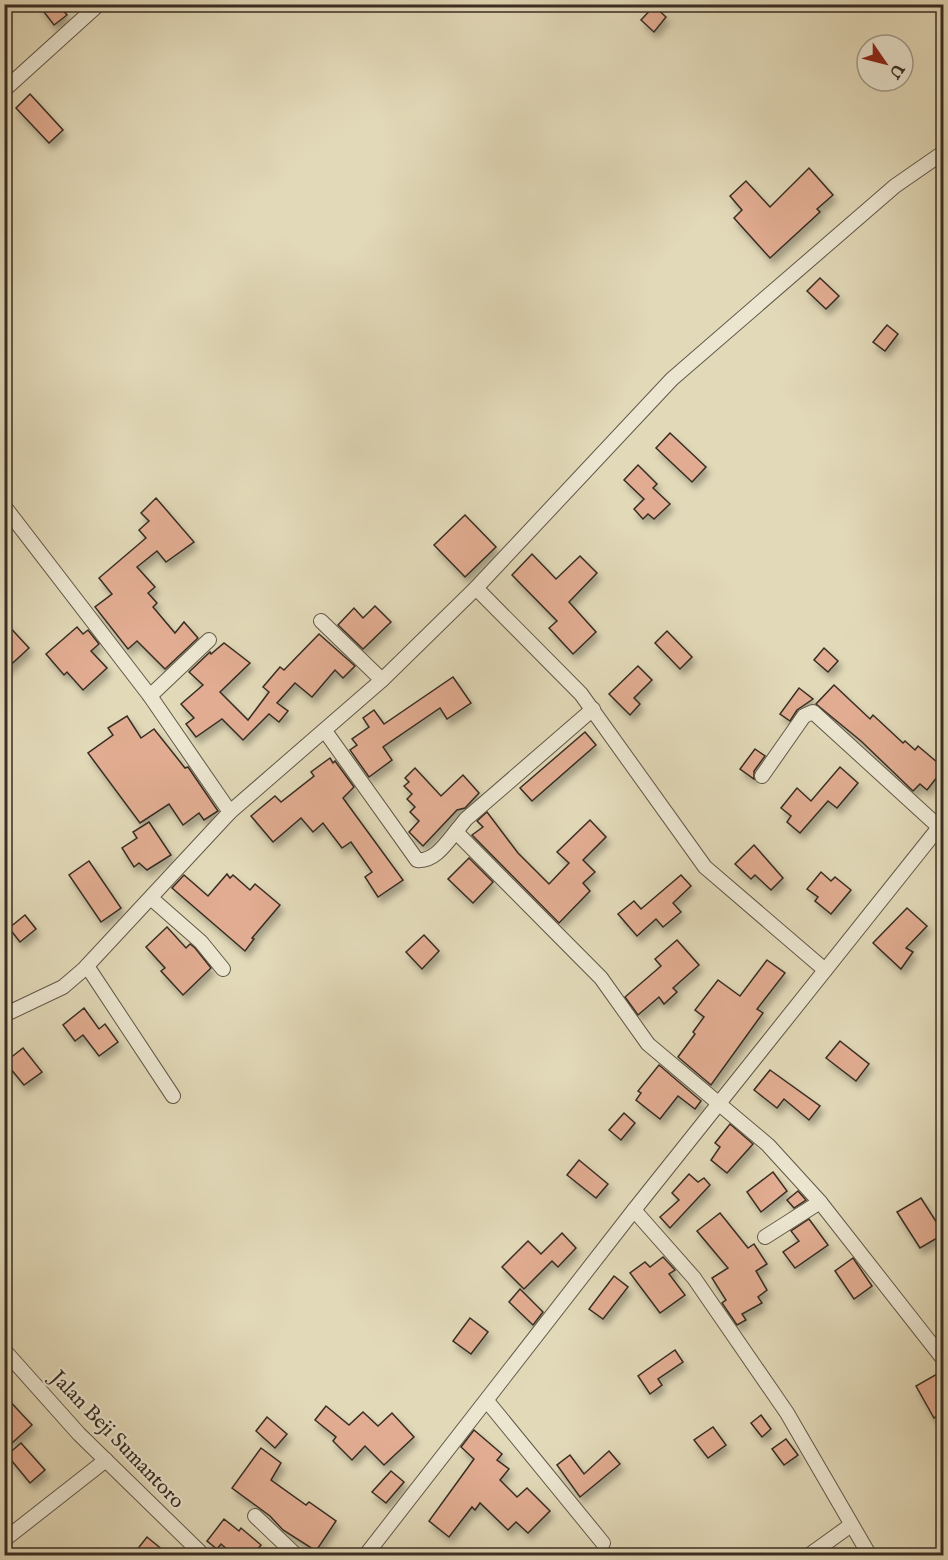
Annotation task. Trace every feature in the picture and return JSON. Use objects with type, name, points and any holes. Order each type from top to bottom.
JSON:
[{"type":"street","points":[[4,90],[99,4]]},
{"type":"street","points":[[4,1015],[63,987],[87,966],[152,899],[230,812],[382,680],[476,588],[672,380],[895,186],[944,152]]},
{"type":"street","points":[[4,506],[150,696],[230,812]]},
{"type":"street","points":[[476,588],[593,709],[705,867],[825,970]]},
{"type":"street","points":[[321,621],[382,680]]},
{"type":"street","points":[[150,696],[209,640]]},
{"type":"street","points":[[325,731],[417,860],[425,861],[432,858],[466,819],[593,709]]},
{"type":"street","points":[[365,1556],[634,1210],[941,824],[813,712],[804,716],[762,776]]},
{"type":"street","points":[[458,829],[462,839],[601,978],[648,1044],[720,1102],[768,1145],[820,1202],[944,1360]]},
{"type":"street","points":[[152,899],[201,942],[223,969]]},
{"type":"street","points":[[87,966],[173,1096]]},
{"type":"street","points":[[765,1237],[820,1202]]},
{"type":"street","points":[[634,1210],[694,1278],[787,1413],[870,1556]]},
{"type":"street","name":"Jalan Beji Sumantoro","points":[[4,1350],[106,1460],[204,1556]]},
{"type":"street","points":[[487,1401],[603,1543]]},
{"type":"street","points":[[4,1540],[106,1460]]},
{"type":"street","points":[[255,1516],[297,1556]]},
{"type":"street","points":[[808,1556],[851,1525]]},
{"type":"building","points":[[38,4],[58,4],[67,15],[54,25]]},
{"type":"building","points":[[654,6],[666,17],[654,32],[641,20]]},
{"type":"building","points":[[30,94],[63,130],[49,143],[16,108]]},
{"type":"building","points":[[809,168],[833,195],[817,209],[820,212],[770,258],[734,218],[742,210],[730,196],[746,181],[770,207]]},
{"type":"building","points":[[820,278],[839,296],[826,309],[807,291]]},
{"type":"building","points":[[887,325],[898,334],[885,351],[873,342]]},
{"type":"building","points":[[670,433],[706,467],[692,482],[656,448]]},
{"type":"building","points":[[638,465],[657,484],[653,488],[670,504],[654,519],[648,514],[643,519],[634,509],[644,499],[624,480]]},
{"type":"building","points":[[156,498],[194,542],[166,562],[157,551],[137,567],[155,587],[148,593],[157,603],[153,607],[175,633],[184,622],[198,638],[165,669],[137,641],[128,649],[95,607],[112,594],[99,578],[146,538],[139,530],[149,521],[141,513]]},
{"type":"building","points":[[465,515],[496,547],[465,577],[434,545]]},
{"type":"building","points":[[532,554],[556,579],[580,556],[597,573],[569,602],[596,632],[573,654],[549,628],[557,621],[512,575]]},
{"type":"building","points":[[375,606],[391,622],[363,649],[338,625],[354,608],[363,618]]},
{"type":"building","points":[[4,621],[29,648],[4,671]]},
{"type":"building","points":[[77,627],[83,634],[88,630],[99,644],[91,651],[107,668],[83,690],[67,672],[64,675],[46,654]]},
{"type":"building","points":[[667,631],[692,657],[680,669],[655,643]]},
{"type":"building","points":[[319,634],[355,666],[343,678],[335,670],[312,697],[295,683],[277,703],[288,711],[279,722],[269,714],[243,740],[222,719],[196,737],[186,724],[194,718],[181,704],[203,685],[189,672],[210,652],[211,654],[224,643],[250,663],[220,692],[248,720],[269,692],[263,687],[280,667],[284,670]]},
{"type":"building","points":[[824,648],[838,661],[828,672],[814,660]]},
{"type":"building","points":[[638,666],[652,680],[634,698],[640,704],[630,715],[609,694]]},
{"type":"building","points":[[453,677],[471,703],[447,719],[440,708],[383,747],[392,760],[369,777],[350,750],[357,745],[352,739],[369,727],[363,718],[374,710],[384,724]]},
{"type":"building","points":[[834,685],[870,719],[873,715],[903,743],[905,741],[915,750],[918,746],[944,768],[927,790],[920,784],[913,791],[861,741],[816,704]]},
{"type":"building","points":[[799,688],[813,699],[797,710],[790,721],[780,714]]},
{"type":"building","points":[[127,716],[141,738],[154,729],[185,768],[188,767],[218,811],[204,820],[199,813],[183,825],[169,804],[140,823],[88,753],[113,735],[108,728]]},
{"type":"building","points":[[585,732],[596,745],[532,801],[520,788]]},
{"type":"building","points":[[755,749],[765,756],[754,771],[754,779],[740,769]]},
{"type":"building","points":[[330,758],[333,763],[335,761],[354,787],[343,798],[403,880],[378,897],[365,877],[372,872],[351,842],[342,848],[323,823],[313,832],[301,818],[273,842],[251,816],[275,796],[281,802],[314,776],[311,772]]},
{"type":"building","points":[[840,767],[858,783],[837,808],[828,801],[800,833],[787,822],[791,816],[781,808],[797,788],[811,801]]},
{"type":"building","points":[[415,768],[441,796],[463,775],[479,793],[465,808],[457,810],[423,846],[409,832],[419,821],[410,812],[415,807],[407,799],[412,794],[404,786],[409,782],[405,778]]},
{"type":"building","points":[[487,812],[518,853],[549,884],[569,863],[557,852],[590,820],[606,837],[583,860],[595,872],[583,883],[590,891],[559,923],[472,835],[483,827],[477,821]]},
{"type":"building","points":[[149,822],[171,855],[147,870],[139,863],[134,867],[122,848],[137,838],[133,832]]},
{"type":"building","points":[[754,845],[783,878],[771,890],[755,875],[751,879],[735,864]]},
{"type":"building","points":[[469,858],[493,882],[473,903],[448,879]]},
{"type":"building","points":[[89,861],[121,908],[101,922],[69,875]]},
{"type":"building","points":[[821,872],[831,881],[835,877],[851,890],[831,914],[815,901],[818,897],[807,889]]},
{"type":"building","points":[[227,874],[230,878],[233,875],[250,890],[255,884],[280,905],[252,938],[254,939],[245,951],[172,888],[184,875],[208,896]]},
{"type":"building","points":[[681,875],[691,886],[673,903],[681,912],[663,927],[656,919],[637,936],[618,914],[634,901],[641,909]]},
{"type":"building","points":[[907,908],[927,926],[906,948],[913,952],[901,969],[873,943]]},
{"type":"building","points":[[25,915],[36,929],[20,942],[9,928]]},
{"type":"building","points":[[167,927],[186,948],[190,944],[195,948],[211,968],[183,995],[161,971],[165,968],[146,947]]},
{"type":"building","points":[[424,935],[439,951],[422,969],[406,952]]},
{"type":"building","points":[[677,940],[699,965],[673,988],[677,992],[664,1004],[659,997],[638,1015],[625,997],[661,966],[655,959]]},
{"type":"building","points":[[767,960],[785,973],[757,1009],[763,1013],[711,1085],[678,1057],[704,1017],[695,1010],[718,980],[740,996]]},
{"type":"building","points":[[84,1008],[99,1029],[105,1024],[118,1042],[99,1056],[83,1035],[75,1041],[63,1025]]},
{"type":"building","points":[[840,1041],[869,1064],[856,1081],[826,1058]]},
{"type":"building","points":[[23,1048],[42,1072],[24,1085],[5,1062]]},
{"type":"building","points":[[659,1065],[701,1101],[695,1109],[678,1096],[660,1119],[636,1100],[641,1093],[638,1091]]},
{"type":"building","points":[[770,1070],[820,1106],[809,1120],[784,1099],[777,1108],[754,1090]]},
{"type":"building","points":[[624,1113],[635,1123],[621,1140],[609,1130]]},
{"type":"building","points":[[730,1124],[753,1144],[727,1173],[711,1160],[720,1147],[715,1143]]},
{"type":"building","points":[[579,1160],[608,1184],[596,1198],[567,1175]]},
{"type":"building","points":[[773,1172],[787,1191],[761,1212],[747,1192]]},
{"type":"building","points":[[689,1174],[698,1182],[704,1178],[710,1185],[670,1228],[660,1217],[679,1200],[672,1193]]},
{"type":"building","points":[[798,1191],[806,1200],[794,1208],[787,1200]]},
{"type":"building","points":[[921,1198],[944,1234],[920,1248],[897,1212]]},
{"type":"building","points":[[720,1213],[748,1248],[754,1244],[767,1264],[756,1271],[767,1290],[758,1297],[762,1303],[742,1314],[746,1320],[737,1325],[722,1303],[726,1300],[712,1278],[728,1268],[697,1231]]},
{"type":"building","points":[[809,1219],[828,1245],[795,1268],[783,1252],[799,1241],[791,1231]]},
{"type":"building","points":[[562,1233],[576,1248],[558,1267],[552,1261],[524,1289],[502,1267],[528,1241],[541,1254]]},
{"type":"building","points":[[663,1257],[675,1270],[669,1274],[685,1295],[660,1313],[630,1273],[645,1262],[650,1267]]},
{"type":"building","points":[[853,1258],[872,1286],[854,1299],[835,1271]]},
{"type":"building","points":[[614,1276],[628,1287],[603,1319],[589,1309]]},
{"type":"building","points":[[520,1289],[543,1312],[533,1325],[509,1302]]},
{"type":"building","points":[[470,1318],[488,1332],[471,1354],[453,1341]]},
{"type":"building","points":[[675,1350],[683,1362],[658,1379],[662,1385],[650,1394],[638,1376]]},
{"type":"building","points":[[944,1370],[944,1412],[934,1418],[916,1386]]},
{"type":"building","points":[[4,1395],[32,1425],[12,1443],[4,1434]]},
{"type":"building","points":[[326,1406],[349,1425],[363,1412],[378,1426],[392,1413],[414,1437],[384,1465],[365,1446],[352,1460],[333,1441],[336,1437],[315,1420]]},
{"type":"building","points":[[761,1415],[771,1429],[762,1437],[751,1423]]},
{"type":"building","points":[[267,1417],[287,1434],[275,1448],[256,1431]]},
{"type":"building","points":[[713,1427],[726,1445],[708,1458],[694,1440]]},
{"type":"building","points":[[474,1430],[502,1454],[497,1460],[509,1469],[500,1480],[517,1497],[527,1488],[550,1511],[528,1533],[516,1522],[508,1530],[480,1503],[475,1510],[472,1507],[449,1537],[429,1521],[474,1459],[461,1447]]},
{"type":"building","points":[[786,1439],[798,1455],[784,1465],[772,1449]]},
{"type":"building","points":[[21,1443],[45,1470],[30,1483],[7,1455]]},
{"type":"building","points":[[261,1448],[281,1463],[271,1480],[306,1505],[309,1502],[336,1521],[316,1551],[283,1530],[270,1516],[232,1488]]},
{"type":"building","points":[[609,1451],[620,1464],[580,1497],[557,1465],[570,1455],[584,1474]]},
{"type":"building","points":[[391,1471],[404,1482],[386,1503],[372,1492]]},
{"type":"building","points":[[224,1519],[239,1531],[241,1528],[261,1545],[252,1556],[235,1556],[221,1544],[217,1549],[207,1541]]},
{"type":"building","points":[[147,1537],[170,1556],[132,1556]]}]
